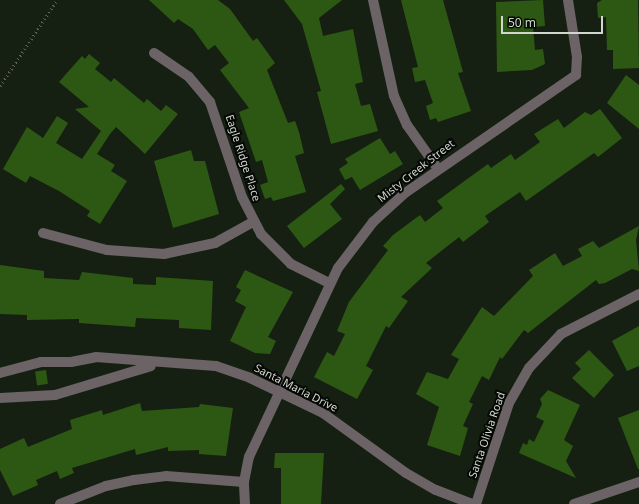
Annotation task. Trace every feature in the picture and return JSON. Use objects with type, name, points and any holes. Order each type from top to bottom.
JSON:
[{"type":"street","points":[[373,0],[394,96],[407,125],[438,168]]},
{"type":"street","name":"Misty Creek Street","points":[[245,504],[244,482],[249,457],[329,283],[373,222],[438,168],[576,75],[577,57],[568,0]]},
{"type":"street","name":"Eagle Ridge Place","points":[[154,53],[189,77],[210,102],[253,222],[292,264],[329,283]]},
{"type":"street","points":[[43,233],[107,250],[164,254],[215,244],[253,222]]},
{"type":"street","name":"Santa Olivia Road","points":[[474,504],[509,403],[529,368],[561,334],[639,294]]},
{"type":"street","name":"Santa Maria Drive","points":[[0,373],[41,362],[71,362],[96,357],[158,363],[216,366],[279,392],[323,413],[418,480],[474,504]]},
{"type":"street","name":"Santa Maria Drive","points":[[0,398],[55,395],[158,363]]},
{"type":"street","points":[[60,504],[106,486],[134,480],[166,476],[244,482]]},
{"type":"street","points":[[574,504],[639,482]]},
{"type":"path","points":[[0,86],[57,0]]},
{"type":"building","points":[[149,0],[218,0],[230,9],[253,41],[257,38],[275,63],[267,70],[288,123],[295,121],[299,132],[304,153],[295,156],[306,192],[273,201],[271,197],[265,199],[260,185],[268,182],[262,160],[256,162],[239,112],[249,108],[220,70],[229,63],[215,45],[208,50],[193,29],[178,19],[174,23]]},
{"type":"building","points":[[284,0],[342,0],[319,18],[323,36],[353,29],[363,82],[355,84],[361,106],[370,104],[378,131],[331,144],[317,92],[321,91],[302,24]]},
{"type":"building","points":[[401,0],[443,0],[463,72],[458,73],[471,111],[438,122],[436,118],[430,120],[426,106],[433,103],[425,80],[415,82],[412,68],[418,67]]},
{"type":"building","points":[[543,0],[545,26],[533,27],[535,50],[543,49],[545,64],[532,70],[497,72],[496,2]]},
{"type":"building","points":[[602,0],[638,0],[639,68],[613,69],[613,50],[607,50],[606,17],[598,18],[597,3]]},
{"type":"building","points":[[89,54],[100,63],[95,69],[111,82],[114,78],[144,103],[147,99],[161,111],[166,105],[178,114],[145,154],[116,127],[110,134],[97,154],[115,165],[111,171],[127,181],[100,224],[87,216],[90,211],[59,191],[30,176],[26,183],[3,169],[27,127],[43,138],[57,116],[68,123],[56,143],[82,159],[101,131],[75,109],[89,107],[59,82],[82,56],[85,59]]},
{"type":"building","points":[[626,75],[639,85],[639,129],[607,103]]},
{"type":"building","points":[[600,109],[622,138],[598,157],[594,153],[526,201],[520,192],[485,216],[489,222],[463,242],[459,237],[426,263],[432,268],[401,297],[408,301],[389,328],[386,326],[366,366],[373,370],[357,399],[314,377],[327,352],[334,356],[345,334],[337,331],[349,302],[388,250],[383,246],[393,235],[420,215],[425,222],[443,208],[437,201],[488,164],[491,168],[511,154],[515,160],[540,142],[534,134],[558,119],[564,128],[585,112],[591,115]]},
{"type":"building","points":[[380,138],[390,154],[395,151],[403,164],[360,190],[352,177],[345,180],[339,169],[348,163],[345,159]]},
{"type":"building","points":[[191,150],[194,161],[205,161],[219,214],[173,228],[154,161]]},
{"type":"building","points":[[341,184],[345,189],[330,204],[342,219],[304,248],[287,226]]},
{"type":"building","points":[[639,226],[636,240],[639,271],[632,269],[605,283],[599,284],[596,280],[528,333],[524,330],[502,359],[500,357],[489,380],[482,376],[469,402],[473,404],[463,426],[468,428],[460,456],[427,445],[439,407],[416,394],[427,372],[448,379],[459,359],[451,355],[482,307],[494,316],[533,276],[529,270],[555,253],[563,266],[582,256],[578,249],[593,241],[599,248]]},
{"type":"building","points":[[0,265],[44,271],[44,278],[79,280],[82,272],[133,278],[133,284],[156,285],[156,277],[213,281],[211,330],[179,328],[179,320],[136,318],[135,327],[79,323],[79,319],[27,320],[27,315],[0,314]]},
{"type":"building","points":[[245,270],[293,292],[268,337],[276,341],[270,354],[255,353],[230,341],[246,307],[235,301],[241,290],[236,287]]},
{"type":"building","points":[[639,326],[639,366],[627,371],[612,341]]},
{"type":"building","points":[[589,350],[614,375],[594,398],[572,378],[581,369],[575,363]]},
{"type":"building","points":[[46,370],[48,384],[37,385],[35,372]]},
{"type":"building","points":[[548,390],[580,405],[564,440],[573,446],[566,461],[576,478],[519,453],[523,443],[527,445],[529,439],[534,442],[544,421],[536,417],[542,404],[540,399]]},
{"type":"building","points":[[140,403],[142,411],[199,407],[200,404],[233,408],[226,456],[199,454],[199,450],[168,451],[168,447],[136,455],[135,449],[72,468],[74,473],[60,479],[57,471],[36,480],[38,485],[13,496],[0,470],[0,449],[24,438],[28,447],[72,429],[70,420],[102,410],[103,415]]},
{"type":"building","points":[[639,410],[639,469],[638,469],[618,418]]},
{"type":"building","points":[[275,453],[324,453],[321,504],[281,504],[281,468],[274,468]]}]
